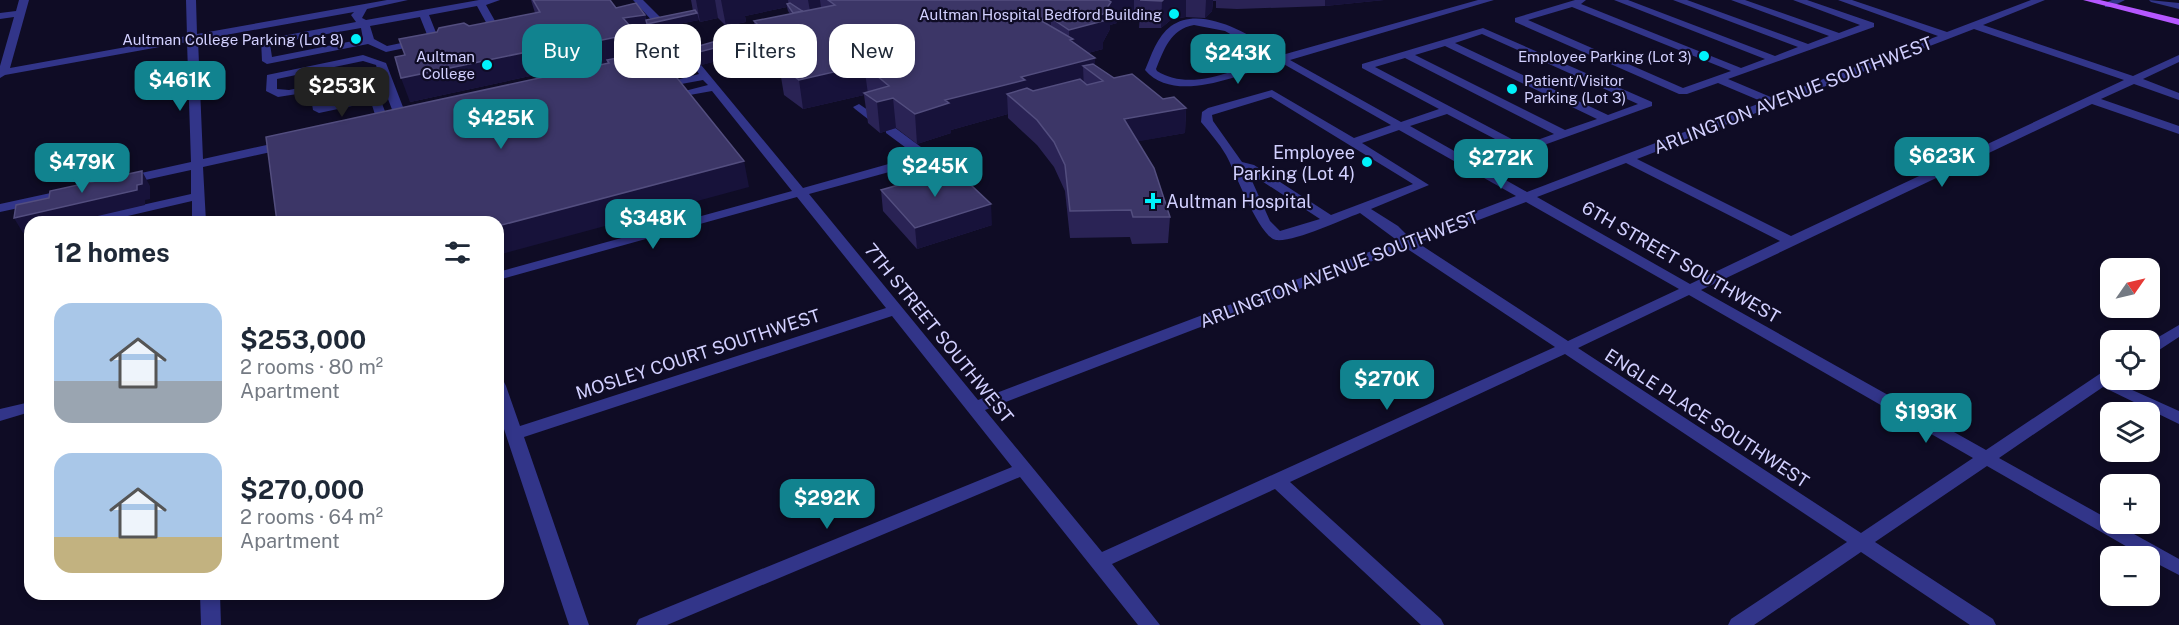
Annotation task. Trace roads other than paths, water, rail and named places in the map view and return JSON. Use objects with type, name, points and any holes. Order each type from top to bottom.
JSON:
[{"type":"main road","points":[[2088,0],[2179,22]]},
{"type":"street","points":[[0,73],[6,65],[24,0]]},
{"type":"street","points":[[192,0],[199,216]]},
{"type":"street","points":[[0,73],[362,4],[403,0]]},
{"type":"street","points":[[423,13],[439,39],[386,49],[369,41],[267,61],[265,42],[423,13],[480,3],[495,0]]},
{"type":"street","points":[[1281,58],[1489,0]]},
{"type":"street","points":[[1586,0],[1519,20],[1683,92],[1870,25],[1798,0]]},
{"type":"street","points":[[1619,0],[1774,59]]},
{"type":"street","points":[[1678,0],[1807,47]]},
{"type":"street","points":[[1736,0],[1838,36]]},
{"type":"street","points":[[1843,0],[1948,36]]},
{"type":"street","name":"ARLINGTON AVENUE SOUTHWEST","points":[[974,408],[2040,0]]},
{"type":"street","points":[[2108,5],[2120,0]]},
{"type":"street","points":[[2154,0],[2179,6]]},
{"type":"street","name":"7TH STREET SOUTHWEST","points":[[642,1],[661,24]]},
{"type":"street","points":[[474,32],[494,28],[480,3]]},
{"type":"street","points":[[362,4],[356,15],[357,19],[364,24],[369,41]]},
{"type":"street","points":[[1572,4],[1740,71]]},
{"type":"street","points":[[0,16],[21,13]]},
{"type":"street","name":"6TH STREET SOUTHWEST","points":[[1281,58],[1187,84],[1163,78],[1150,70],[1167,33],[1180,25],[1198,22],[1214,24],[1281,58],[2179,568]]},
{"type":"street","points":[[1976,26],[2100,67],[2179,97]]},
{"type":"street","points":[[1483,31],[1648,104],[1522,149],[1366,66],[1446,42],[1483,31]]},
{"type":"street","points":[[1446,42],[1607,118]]},
{"type":"street","points":[[1406,54],[1564,134]]},
{"type":"street","points":[[315,88],[320,110],[375,98],[379,125],[407,119],[384,74],[381,63],[363,58],[271,77],[272,91],[278,94],[384,74]]},
{"type":"street","points":[[1099,562],[1566,348],[2179,58]]},
{"type":"street","name":"7TH STREET SOUTHWEST","points":[[701,69],[1150,625]]},
{"type":"street","points":[[669,85],[676,78]]},
{"type":"street","points":[[1713,81],[1769,104]]},
{"type":"street","points":[[677,96],[714,87]]},
{"type":"street","points":[[1272,93],[1346,138],[1423,185],[1362,209],[1285,236],[1278,236],[1267,230],[1250,188],[1218,132],[1207,122],[1206,114],[1212,110],[1272,93]]},
{"type":"street","points":[[2092,100],[2179,130]]},
{"type":"street","points":[[1395,123],[1437,104]]},
{"type":"street","points":[[859,107],[877,121]]},
{"type":"street","points":[[1346,138],[1448,110]]},
{"type":"street","points":[[890,130],[926,158]]},
{"type":"street","points":[[116,182],[292,144]]},
{"type":"street","points":[[504,274],[939,154]]},
{"type":"street","points":[[1626,158],[1792,242]]},
{"type":"street","points":[[1236,164],[1250,168],[1330,220]]},
{"type":"street","points":[[0,208],[81,190]]},
{"type":"street","points":[[110,216],[198,196]]},
{"type":"street","name":"ENGLE PLACE SOUTHWEST","points":[[1362,209],[1393,229],[1408,243],[1986,625]]},
{"type":"street","name":"MOSLEY COURT SOUTHWEST","points":[[514,434],[895,310]]},
{"type":"street","points":[[2160,342],[2179,330]]},
{"type":"street","points":[[1738,625],[2100,383]]},
{"type":"street","points":[[2129,390],[2179,418]]},
{"type":"street","points":[[504,404],[579,625]]},
{"type":"street","points":[[0,415],[24,409]]},
{"type":"street","points":[[646,625],[673,620],[1023,469]]},
{"type":"street","points":[[1277,480],[1434,625]]},
{"type":"street","points":[[210,600],[211,625]]},
{"type":"place","name":"Aultman Hospital Bedford Building","points":[[1174,14]]},
{"type":"place","name":"Aultman College Parking (Lot 8)","points":[[356,39]]},
{"type":"place","name":"Employee Parking (Lot 3)","points":[[1704,56]]},
{"type":"place","name":"Aultman College","points":[[487,65]]},
{"type":"place","name":"Patient/Visitor Parking (Lot 3)","points":[[1512,89]]},
{"type":"place","name":"Employee Parking (Lot 4)","points":[[1367,162]]},
{"type":"place","name":"Aultman Hospital","points":[[1153,201]]}]
